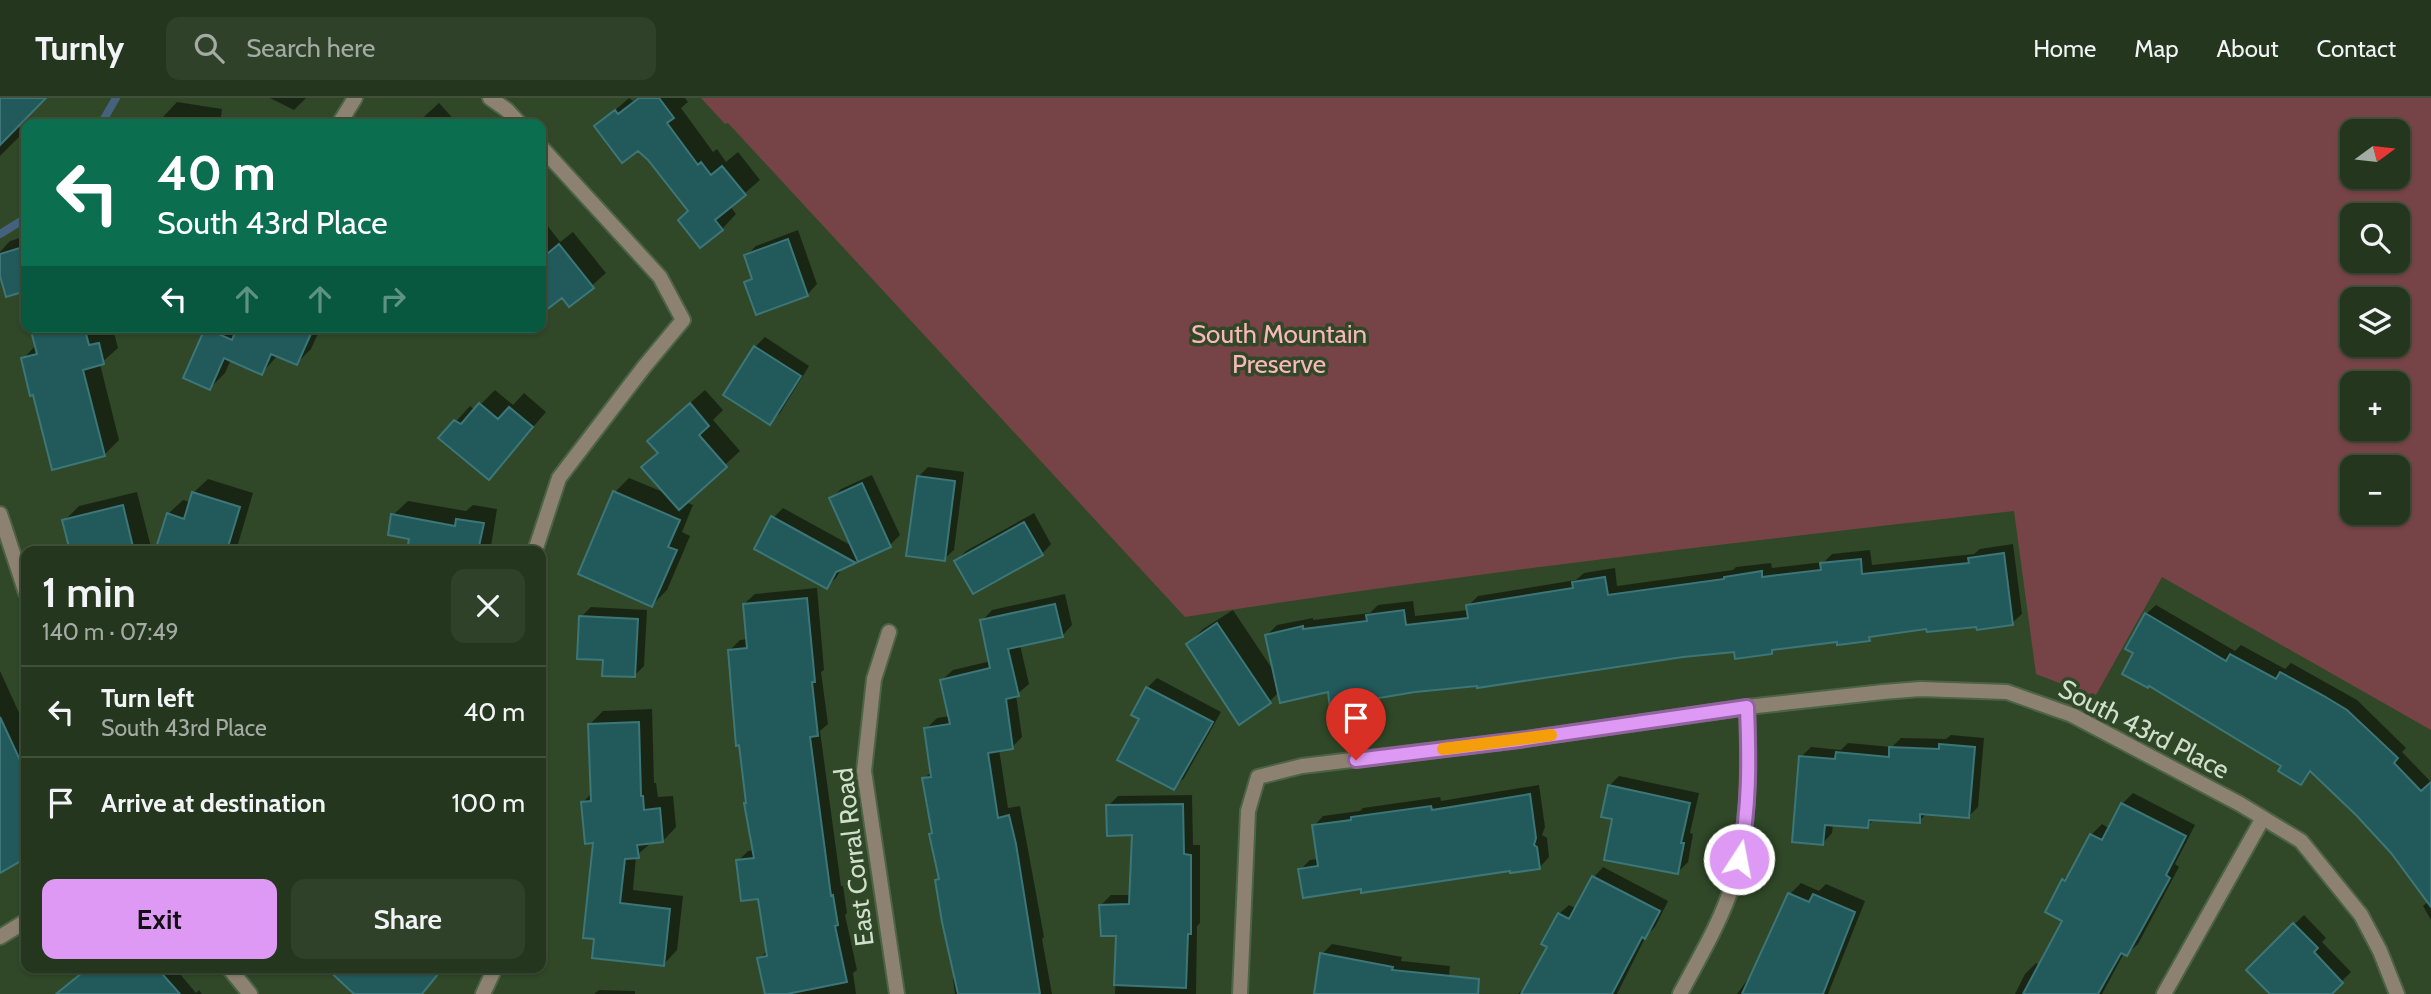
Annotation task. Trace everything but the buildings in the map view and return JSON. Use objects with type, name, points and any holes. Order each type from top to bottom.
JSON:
[{"type":"street","points":[[342,119],[355,98]]},
{"type":"street","points":[[490,98],[515,119]]},
{"type":"street","points":[[537,546],[559,478],[644,367],[684,320],[660,277],[546,152]]},
{"type":"street","points":[[0,514],[21,578]]},
{"type":"street","name":"East Corral Road","points":[[889,632],[874,679],[864,771],[897,994]]},
{"type":"street","name":"South 43rd Place","points":[[1240,994],[1248,811],[1258,777],[1302,766],[1519,740],[1747,707],[1920,689],[2007,692],[2072,715],[2301,841],[2361,915],[2380,951],[2397,994]]},
{"type":"street","points":[[1680,994],[1709,940],[1733,884],[1744,834],[1749,766],[1747,707]]},
{"type":"street","points":[[2164,994],[2263,818]]},
{"type":"street","points":[[0,937],[21,923]]},
{"type":"street","points":[[233,973],[250,994]]},
{"type":"street","points":[[483,994],[493,973]]},
{"type":"green space","name":"South Mountain Preserve","points":[[701,98],[2431,98],[2431,730],[2162,577],[2096,695],[2036,674],[2014,511],[1495,573],[1185,617],[728,123],[725,124]]},
{"type":"waterway","points":[[104,119],[116,98]]},
{"type":"waterway","points":[[0,234],[21,221]]},
{"type":"slow traffic","points":[[1443,749],[1551,735]]},
{"type":"route","points":[[1356,760],[1747,707],[1749,766],[1744,834],[1739,859]]}]
